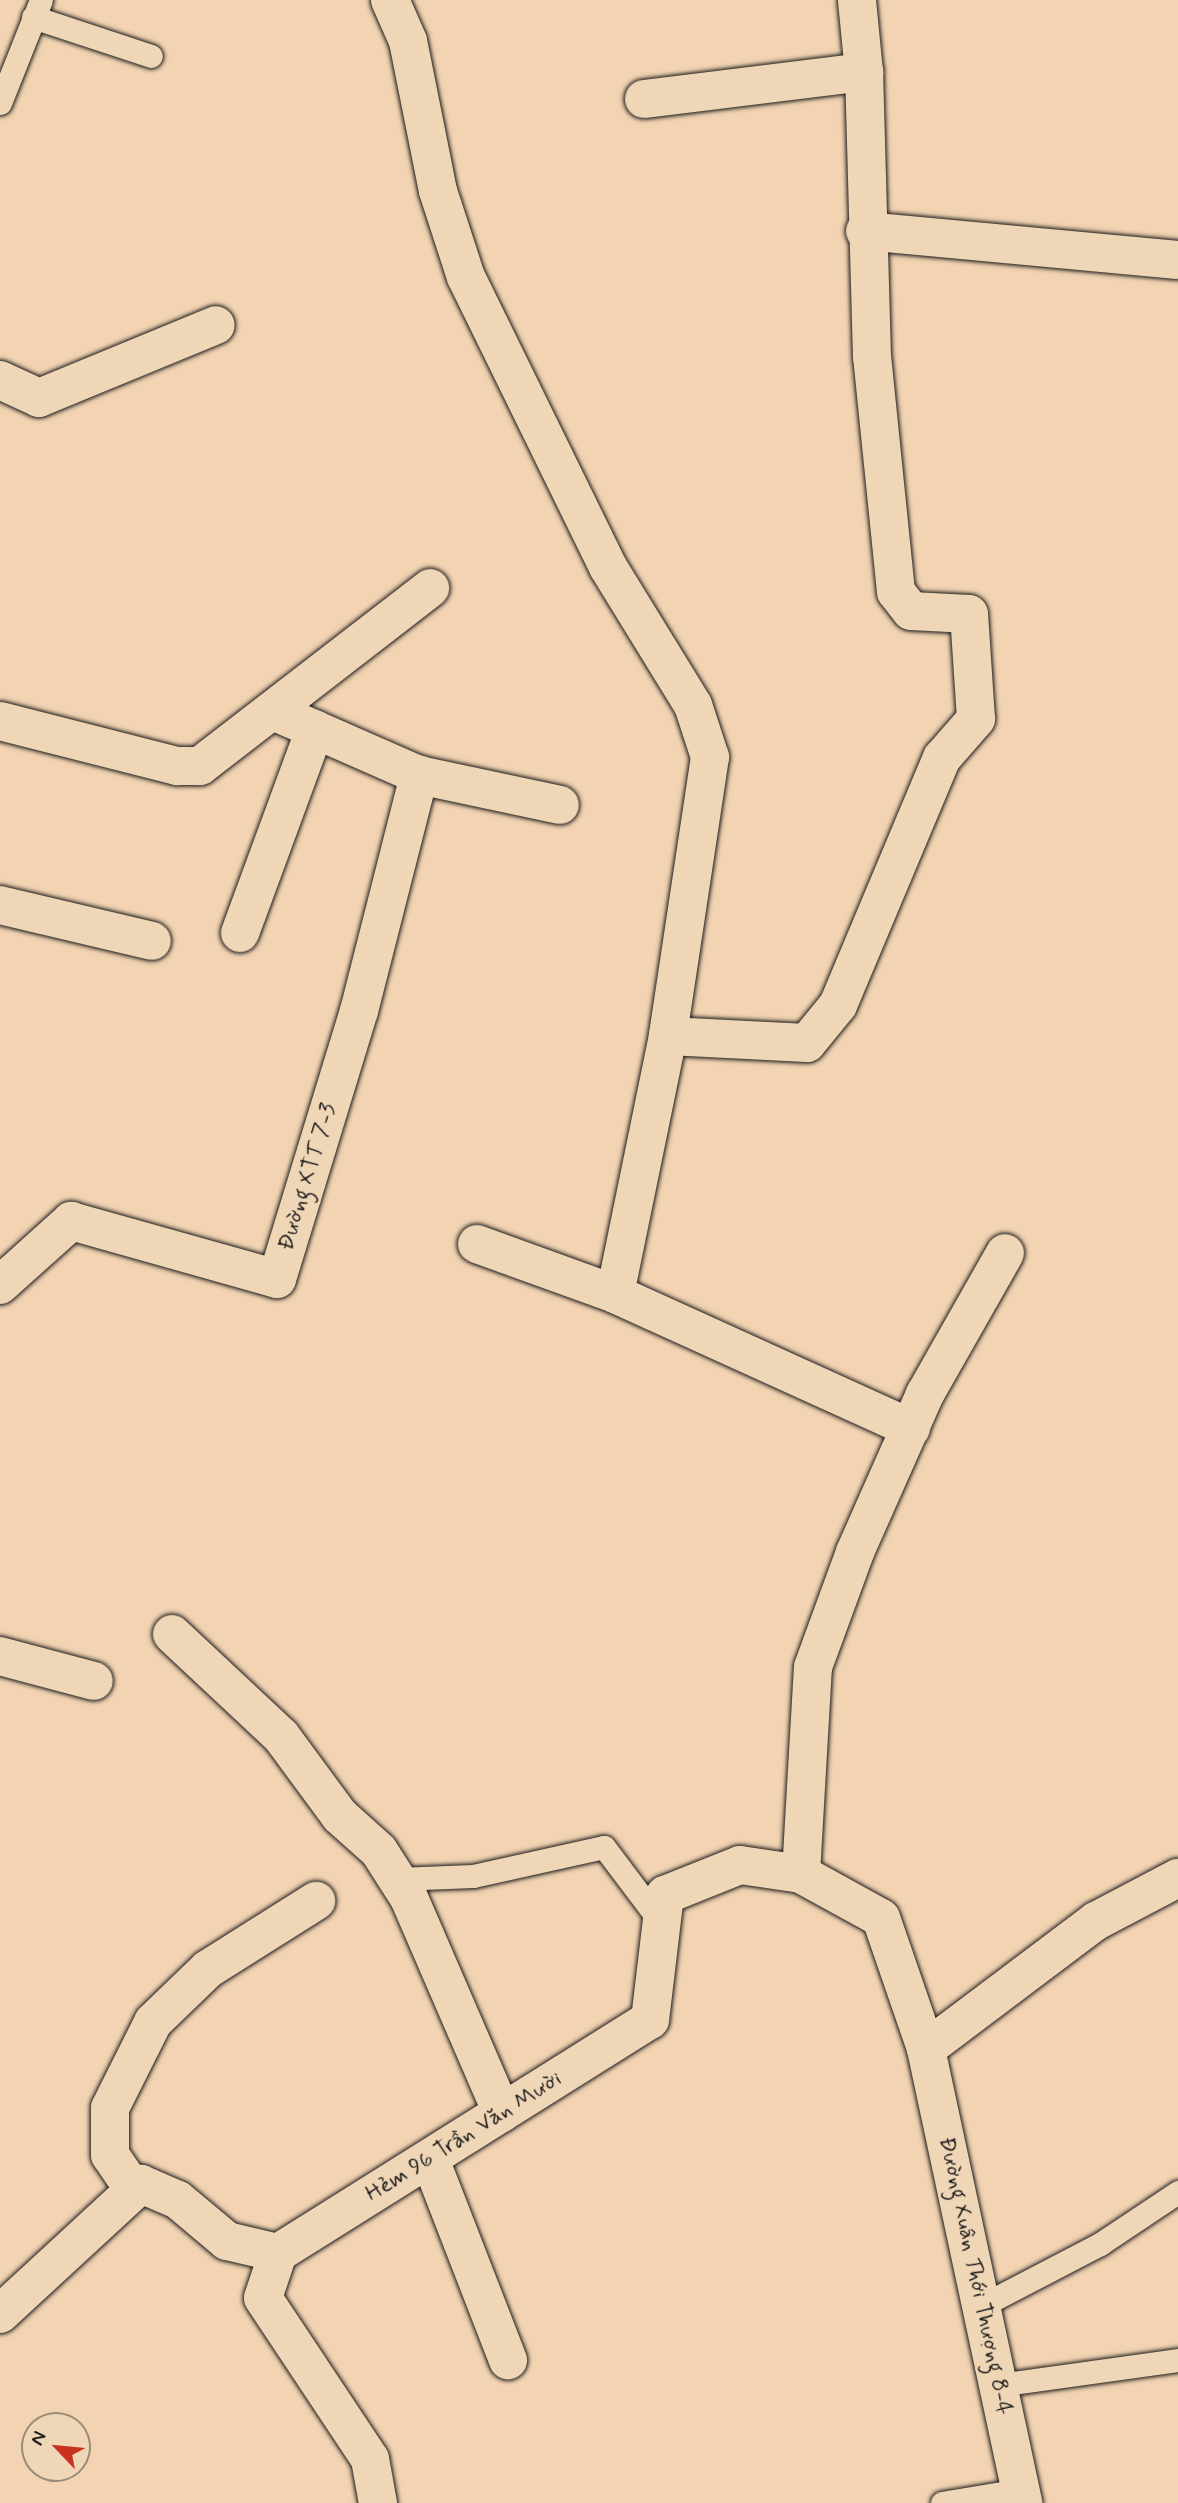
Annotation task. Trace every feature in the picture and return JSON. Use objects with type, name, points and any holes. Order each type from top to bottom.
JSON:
[{"type":"street","points":[[390,0],[408,41],[438,191],[466,277],[608,567],[693,705],[710,757],[668,1036],[615,1294]]},
{"type":"street","points":[[668,1036],[807,1043],[838,1005],[942,758],[976,719],[969,614],[911,611],[896,592],[872,357],[865,230],[864,72],[857,0]]},
{"type":"street","points":[[644,99],[864,72]]},
{"type":"street","points":[[865,230],[1178,260]]},
{"type":"street","points":[[0,380],[39,398],[216,325]]},
{"type":"street","points":[[0,721],[177,766],[200,766],[430,588]]},
{"type":"street","points":[[273,711],[419,775],[560,805]]},
{"type":"street","points":[[240,933],[315,729]]},
{"type":"street","name":"Đường XTT 7-3","points":[[0,1285],[71,1221],[277,1279],[359,1012],[419,775]]},
{"type":"street","points":[[0,905],[152,941]]},
{"type":"street","points":[[477,1244],[615,1294],[911,1428]]},
{"type":"street","points":[[662,1924],[665,1895],[740,1865],[802,1874],[813,1667],[855,1552],[911,1428],[1005,1253]]},
{"type":"street","points":[[172,1634],[281,1735],[340,1816],[379,1852],[397,1879],[502,2113]]},
{"type":"street","points":[[0,1656],[94,1681]]},
{"type":"street","name":"Đường Xuân Thới Thượng 8-4","points":[[802,1874],[881,1918],[926,2049],[1022,2496]]},
{"type":"street","points":[[926,2049],[1096,1921],[1178,1878]]},
{"type":"street","points":[[134,2190],[110,2155],[110,2108],[153,2022],[208,1969],[316,1901]]},
{"type":"street","name":"Hẻm 96 Trần Văn Mười","points":[[278,2253],[650,2020],[662,1924]]},
{"type":"street","points":[[430,2160],[508,2360]]},
{"type":"street","points":[[0,2314],[141,2184],[178,2200],[227,2242],[278,2253],[263,2298],[370,2459],[378,2503]]},
{"type":"lane","points":[[0,103],[37,8],[151,56]]},
{"type":"lane","points":[[397,1879],[473,1876],[604,1847],[662,1924]]},
{"type":"lane","points":[[981,2306],[1100,2244],[1178,2192]]},
{"type":"lane","points":[[998,2385],[1178,2360]]},
{"type":"lane","points":[[942,2503],[1022,2496]]}]
